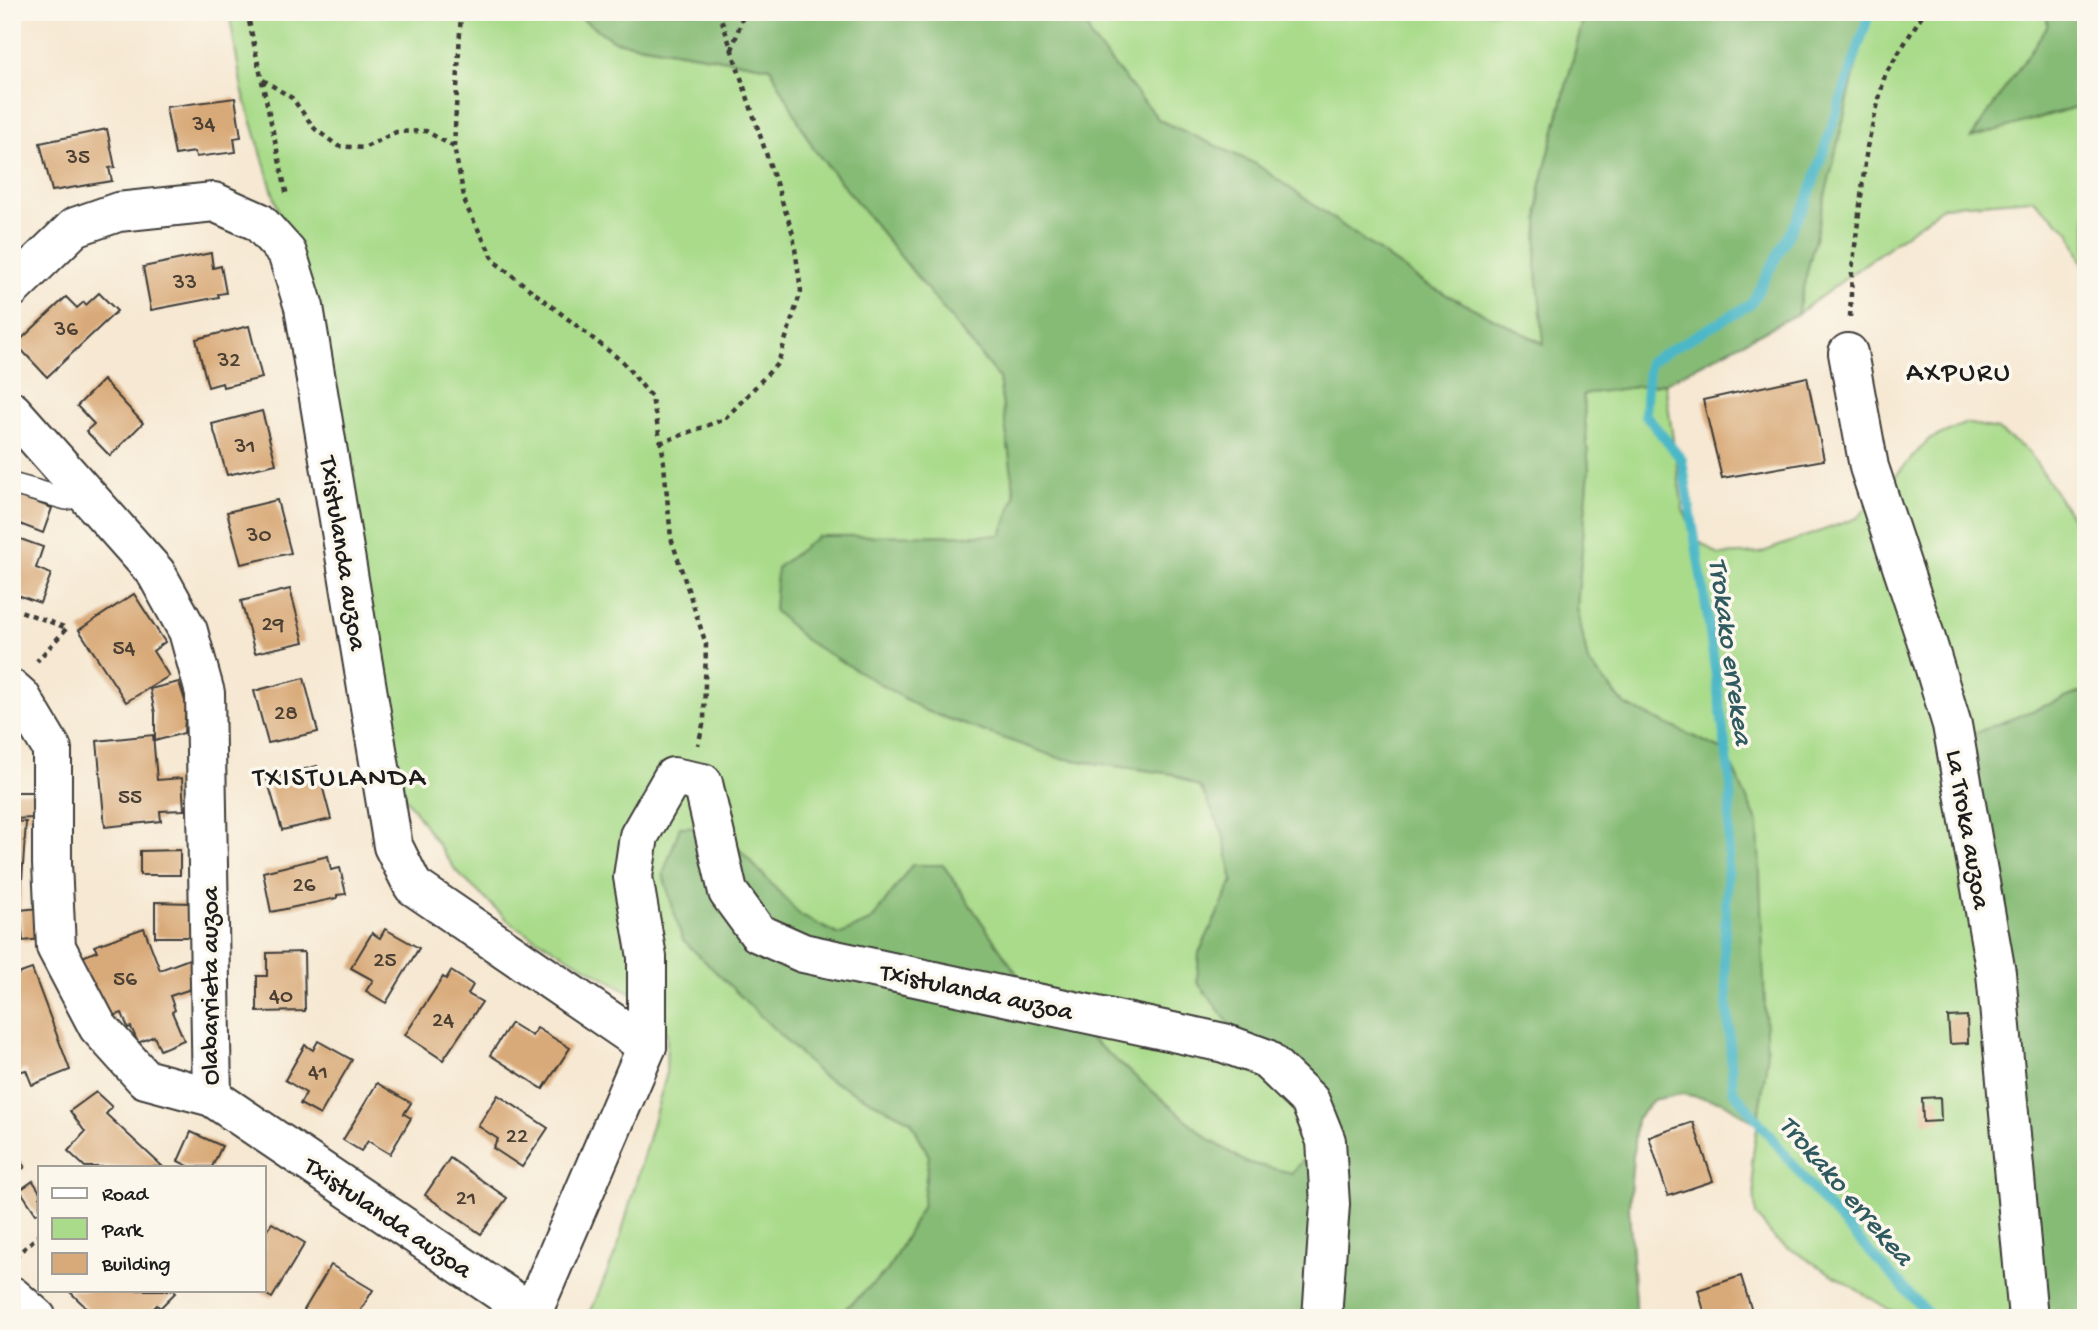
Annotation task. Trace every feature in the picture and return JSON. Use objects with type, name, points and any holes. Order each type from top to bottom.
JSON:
[{"type":"street","name":"Txistulanda auzoa","points":[[12,288],[75,227],[118,212],[214,202],[259,222],[287,253],[304,307],[393,846],[413,886],[647,1046]]},
{"type":"street","name":"La Troka auzoa","points":[[1848,352],[1869,467],[1952,725],[1996,973],[2028,1318]]},
{"type":"street","points":[[12,411],[86,494]]},
{"type":"street","name":"Olabarrieta auzoa","points":[[21,674],[21,697],[52,750],[52,864],[56,947],[98,1027],[145,1079],[212,1097],[205,693],[188,631],[156,573],[86,494]]},
{"type":"street","name":"Txistulanda auzoa","points":[[212,1097],[531,1315],[647,1046],[647,957],[633,877],[639,836],[673,777],[690,780],[703,783],[728,892],[758,933],[803,953],[1224,1043],[1265,1058],[1310,1101],[1326,1141],[1329,1204],[1322,1318]]},
{"type":"street","points":[[12,1296],[37,1318]]},
{"type":"lane","points":[[12,484],[66,499],[86,494]]},
{"type":"path","points":[[247,12],[291,213],[275,240]]},
{"type":"path","points":[[461,12],[454,147],[466,206],[495,262],[623,362],[652,398],[671,538],[706,645],[704,721],[690,780]]},
{"type":"path","points":[[660,443],[725,419],[778,363],[801,290],[793,234],[719,12]]},
{"type":"path","points":[[732,51],[744,12]]},
{"type":"path","points":[[1848,352],[1852,271],[1867,147],[1885,75],[1923,12]]},
{"type":"path","points":[[263,80],[292,98],[315,130],[338,146],[364,148],[396,132],[426,131],[454,147]]},
{"type":"path","points":[[12,608],[67,628],[35,663],[21,674]]},
{"type":"path","points":[[12,1260],[38,1236]]},
{"type":"green space","points":[[229,12],[577,12],[578,16],[614,41],[770,67],[813,148],[999,378],[1015,496],[1001,536],[818,536],[1059,758],[1173,774],[1201,788],[1223,833],[1233,881],[1199,953],[1310,1128],[1307,1156],[1292,1173],[1245,1162],[1209,1139],[1021,980],[943,865],[912,865],[872,920],[839,935],[801,916],[718,826],[822,1076],[911,1121],[929,1156],[922,1207],[888,1270],[835,1318],[588,1318],[617,1249],[666,1076],[667,1034],[652,1005],[513,925],[457,872],[392,778],[308,310],[242,89]]},
{"type":"green space","points":[[577,12],[1083,12],[1091,38],[1159,120],[1256,164],[1425,284],[1544,344],[1536,263],[1540,188],[1585,12],[1869,12],[1797,314],[1665,383],[1583,394],[1589,470],[1577,607],[1588,662],[1625,705],[1725,751],[1758,823],[1767,1060],[1757,1124],[1723,1102],[1682,1094],[1653,1100],[1636,1119],[1629,1207],[1636,1318],[835,1318],[888,1270],[922,1207],[929,1156],[911,1121],[822,1076],[682,939],[663,874],[680,827],[718,826],[801,916],[839,935],[872,920],[912,865],[943,865],[1021,980],[1209,1139],[1245,1162],[1292,1173],[1307,1156],[1310,1128],[1197,982],[1199,953],[1233,881],[1223,833],[1201,788],[1173,774],[1059,758],[926,711],[805,640],[774,610],[777,568],[818,536],[1001,535],[1015,496],[999,378],[813,148],[770,67],[614,41],[578,16]]},
{"type":"green space","points":[[1083,12],[1585,12],[1540,188],[1536,263],[1545,344],[1425,284],[1256,164],[1159,120],[1091,38]]},
{"type":"green space","points":[[1869,12],[2048,12],[2047,27],[1972,137],[2086,104],[2086,271],[2070,232],[2032,199],[1944,206],[1797,314]]},
{"type":"green space","points":[[2048,12],[2086,12],[2086,104],[1971,138],[2047,27]]},
{"type":"green space","points":[[1665,383],[1683,510],[1697,540],[1719,555],[1760,553],[1857,518],[1928,440],[1966,423],[1996,429],[2029,452],[2086,539],[2086,690],[1962,738],[2017,1318],[1925,1318],[1890,1310],[1776,1240],[1756,1215],[1752,1161],[1767,1060],[1725,751],[1625,705],[1588,662],[1577,607],[1589,470],[1583,394]]},
{"type":"green space","points":[[2086,690],[2086,1318],[2017,1318],[1962,738]]},
{"type":"building","points":[[235,98],[241,137],[234,138],[236,152],[196,157],[195,152],[175,155],[166,107]]},
{"type":"building","points":[[107,129],[115,167],[109,168],[112,181],[52,191],[40,143]]},
{"type":"building","points":[[211,253],[213,268],[221,266],[226,293],[218,294],[219,297],[151,310],[143,267]]},
{"type":"building","points":[[99,293],[117,311],[47,377],[16,344],[66,297],[77,308],[84,302],[86,305]]},
{"type":"building","points":[[249,326],[262,378],[223,387],[222,383],[208,387],[196,339]]},
{"type":"building","points":[[1807,377],[1824,460],[1722,478],[1703,400]]},
{"type":"building","points":[[103,380],[143,423],[110,456],[86,431],[94,424],[77,406]]},
{"type":"building","points":[[262,411],[276,464],[227,475],[212,424]]},
{"type":"building","points":[[16,495],[52,508],[43,533],[12,521],[12,505]]},
{"type":"building","points":[[277,500],[291,553],[241,564],[227,512]]},
{"type":"building","points":[[12,536],[43,547],[36,568],[51,574],[40,603],[12,593]]},
{"type":"building","points":[[290,589],[304,642],[255,653],[241,601]]},
{"type":"building","points":[[134,594],[165,642],[153,651],[169,676],[126,702],[79,630]]},
{"type":"building","points":[[304,678],[318,732],[268,743],[254,691]]},
{"type":"building","points":[[179,682],[186,704],[184,733],[155,741],[155,713],[150,689]]},
{"type":"building","points":[[153,735],[157,780],[182,778],[184,810],[160,811],[161,821],[105,827],[97,741]]},
{"type":"building","points":[[317,766],[331,819],[282,830],[267,779]]},
{"type":"building","points":[[12,792],[33,792],[34,818],[12,819]]},
{"type":"building","points":[[12,821],[26,822],[20,909],[12,909]]},
{"type":"building","points":[[180,850],[180,875],[140,875],[140,851]]},
{"type":"building","points":[[328,856],[331,870],[340,868],[346,894],[271,912],[263,872]]},
{"type":"building","points":[[155,902],[191,903],[191,937],[155,937]]},
{"type":"building","points":[[39,908],[41,939],[23,941],[20,910]]},
{"type":"building","points":[[144,928],[160,970],[192,958],[194,988],[170,996],[175,1010],[172,1012],[184,1040],[160,1050],[154,1036],[138,1043],[122,1013],[103,1020],[80,958],[97,951],[94,946]]},
{"type":"building","points":[[385,929],[419,948],[386,1003],[366,991],[373,980],[351,968],[372,933],[380,938]]},
{"type":"building","points":[[304,952],[305,1011],[257,1012],[257,976],[267,976],[267,953]]},
{"type":"building","points":[[32,969],[70,1070],[32,1085],[26,1070],[14,1073],[12,1069],[12,976]]},
{"type":"building","points":[[451,971],[473,985],[468,994],[482,1002],[443,1060],[405,1035],[443,977],[446,979]]},
{"type":"building","points":[[1967,1016],[1968,1043],[1950,1044],[1948,1017]]},
{"type":"building","points":[[511,1023],[532,1036],[537,1028],[570,1048],[543,1089],[490,1055]]},
{"type":"building","points":[[318,1041],[352,1060],[320,1115],[300,1104],[306,1093],[285,1080],[305,1045],[313,1050]]},
{"type":"building","points":[[377,1083],[411,1103],[404,1114],[411,1118],[390,1154],[368,1141],[361,1151],[343,1140]]},
{"type":"building","points":[[96,1092],[112,1107],[106,1114],[162,1166],[84,1166],[68,1151],[85,1132],[70,1111]]},
{"type":"building","points":[[498,1095],[548,1128],[522,1167],[493,1148],[498,1139],[478,1126]]},
{"type":"building","points":[[1940,1097],[1941,1121],[1923,1122],[1922,1098]]},
{"type":"building","points":[[1693,1122],[1713,1181],[1668,1196],[1649,1137]]},
{"type":"building","points":[[191,1132],[222,1146],[212,1166],[188,1166],[178,1161]]},
{"type":"building","points":[[12,1149],[25,1167],[12,1176]]},
{"type":"building","points":[[450,1158],[507,1198],[481,1234],[425,1195]]},
{"type":"building","points":[[33,1181],[38,1189],[38,1213],[36,1214],[20,1190]]},
{"type":"building","points":[[272,1223],[305,1243],[272,1298],[262,1292],[266,1292],[266,1231]]},
{"type":"building","points":[[331,1265],[373,1290],[356,1318],[314,1318],[304,1310]]},
{"type":"building","points":[[1741,1276],[1754,1318],[1706,1318],[1698,1290]]},
{"type":"building","points":[[70,1292],[176,1292],[160,1308],[157,1305],[144,1318],[97,1318]]},
{"type":"waterway","name":"Trokako errekea","points":[[1870,12],[1807,201],[1751,304],[1649,362],[1645,414],[1682,460],[1707,612],[1731,786],[1724,953],[1733,1090],[1825,1204],[1932,1318]]},
{"type":"district","name":"AXPURU","points":[[1959,370]]},
{"type":"district","name":"TXISTULANDA","points":[[340,775]]}]
